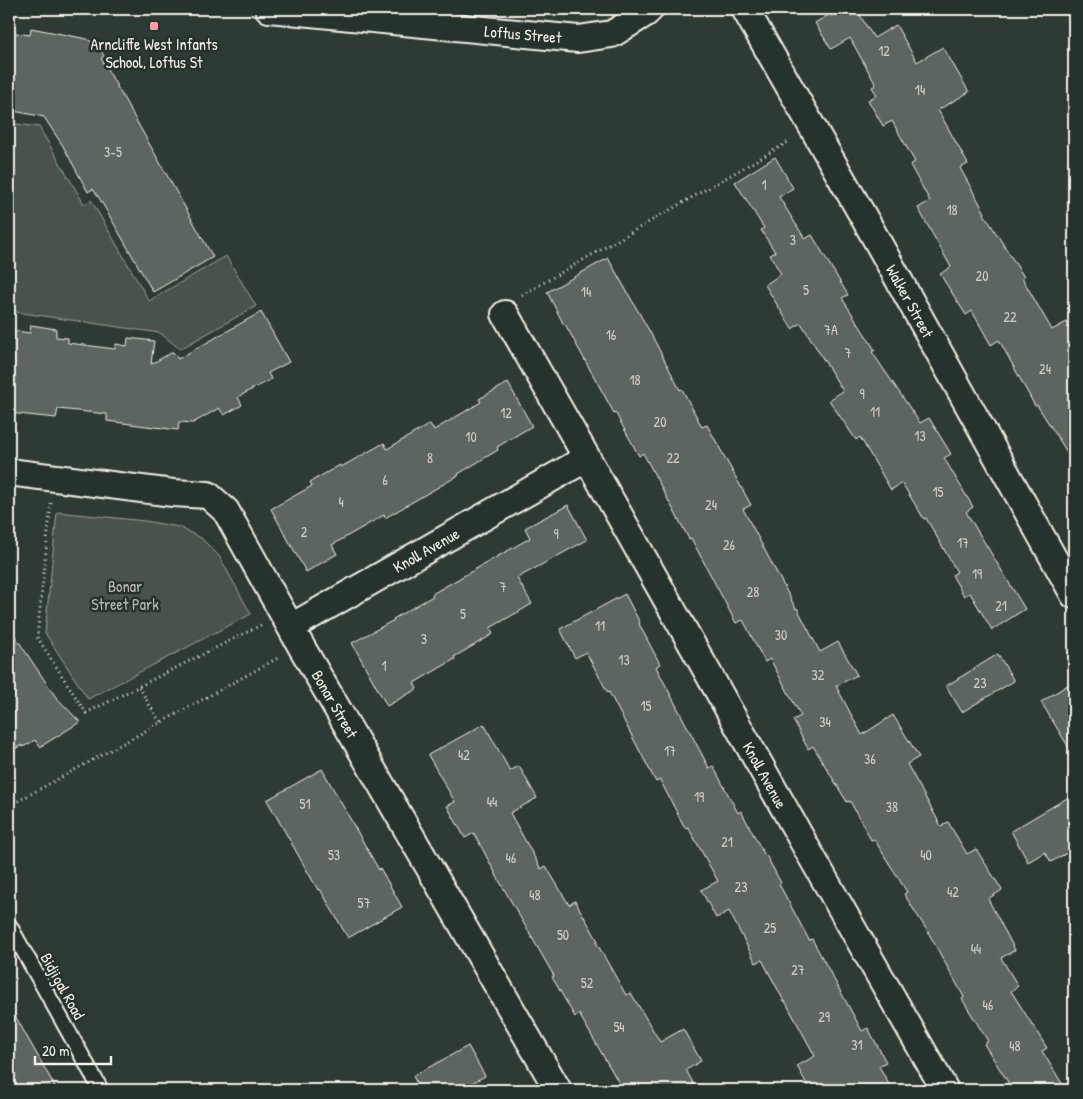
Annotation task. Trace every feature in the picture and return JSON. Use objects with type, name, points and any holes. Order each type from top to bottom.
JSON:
[{"type":"street","name":"Loftus Street","points":[[269,9],[578,39],[612,34],[647,10]]},
{"type":"street","name":"Walker Street","points":[[745,9],[1068,569],[1074,595]]},
{"type":"street","name":"Knoll Avenue","points":[[505,314],[945,1090]]},
{"type":"street","name":"Knoll Avenue","points":[[292,629],[587,458]]},
{"type":"street","name":"Bonar Street","points":[[9,472],[173,493],[208,495],[226,512],[558,1090]]},
{"type":"lane","name":"Bidjigal Road","points":[[9,925],[101,1090]]},
{"type":"path","points":[[505,314],[519,296],[813,128]]},
{"type":"path","points":[[54,477],[37,637],[86,713],[139,687],[292,629]]},
{"type":"path","points":[[9,806],[161,722],[292,629]]},
{"type":"path","points":[[139,687],[161,722]]},
{"type":"green space","points":[[9,123],[39,127],[84,204],[91,200],[149,301],[226,256],[256,306],[180,349],[160,333],[9,311]]},
{"type":"green space","name":"Bonar Street Park","points":[[57,512],[145,521],[179,527],[201,538],[219,556],[251,614],[88,699],[45,633]]},
{"type":"building","points":[[838,9],[856,9],[874,38],[896,25],[917,62],[943,47],[969,92],[938,110],[968,164],[960,168],[984,214],[1024,277],[1022,278],[1052,330],[1074,318],[1074,463],[1037,405],[1035,406],[999,340],[991,345],[972,311],[966,315],[940,274],[951,267],[918,208],[930,201],[910,165],[915,162],[892,121],[883,126],[868,100],[877,95],[872,87],[876,85],[850,38],[831,49],[815,23]]},
{"type":"building","points":[[31,28],[87,39],[98,46],[104,56],[101,58],[213,257],[153,292],[101,201],[93,189],[88,192],[63,146],[44,117],[9,110],[9,32],[30,35]]},
{"type":"building","points":[[775,157],[793,188],[779,197],[805,239],[812,235],[848,295],[842,298],[875,350],[872,352],[920,423],[929,418],[951,454],[944,458],[973,507],[966,512],[1025,609],[992,630],[970,593],[964,596],[952,575],[957,572],[926,518],[924,519],[902,483],[891,490],[860,437],[856,440],[829,400],[843,391],[801,323],[792,329],[765,285],[781,274],[770,255],[775,252],[761,230],[764,228],[735,182]]},
{"type":"building","points":[[608,258],[680,390],[682,389],[702,427],[707,425],[751,505],[743,509],[820,652],[838,642],[857,675],[836,686],[862,735],[893,715],[919,757],[907,764],[941,826],[948,822],[967,854],[976,849],[1002,890],[988,899],[1015,950],[1001,958],[1018,986],[1011,991],[1047,1048],[1042,1051],[1066,1090],[1013,1090],[984,1044],[988,1041],[962,999],[964,997],[928,932],[904,894],[907,892],[874,839],[871,840],[850,801],[847,802],[813,746],[808,749],[793,720],[801,716],[770,659],[765,662],[743,620],[736,623],[643,453],[639,456],[564,325],[547,292]]},
{"type":"building","points":[[261,312],[289,362],[268,373],[271,379],[238,397],[242,405],[224,415],[219,408],[193,423],[179,422],[178,430],[107,421],[107,414],[58,409],[56,418],[9,413],[9,330],[30,333],[31,325],[56,329],[56,337],[68,338],[68,343],[115,349],[116,344],[127,346],[128,338],[154,341],[151,364],[173,352],[178,359]]},
{"type":"building","points":[[508,383],[532,426],[497,447],[498,450],[459,475],[385,518],[384,515],[332,545],[337,554],[306,572],[271,509],[312,486],[310,482],[384,443],[387,449],[430,424],[434,430],[481,402],[479,399]]},
{"type":"building","points":[[568,505],[587,540],[517,578],[532,604],[490,628],[493,634],[414,683],[417,689],[387,706],[352,643],[394,620],[433,596],[432,594],[530,538],[525,528]]},
{"type":"building","points":[[625,594],[660,664],[656,667],[709,768],[713,766],[738,813],[741,811],[781,883],[779,884],[809,940],[812,939],[862,1031],[868,1028],[886,1062],[879,1066],[892,1090],[810,1090],[797,1066],[815,1056],[762,960],[756,963],[729,911],[716,918],[701,890],[718,881],[688,827],[685,828],[660,780],[656,782],[586,652],[575,658],[560,629]]},
{"type":"building","points":[[9,627],[55,696],[80,722],[40,747],[35,740],[9,752]]},
{"type":"building","points":[[998,654],[1014,681],[962,712],[946,686]]},
{"type":"building","points":[[1074,681],[1074,756],[1041,702]]},
{"type":"building","points":[[484,724],[510,771],[519,766],[537,798],[510,813],[541,869],[546,866],[569,905],[575,901],[626,995],[631,993],[660,1042],[683,1029],[701,1061],[686,1070],[697,1090],[623,1090],[579,1014],[575,1017],[474,833],[465,838],[447,806],[455,802],[428,755]]},
{"type":"building","points":[[322,769],[402,907],[348,938],[320,889],[318,890],[267,800]]},
{"type":"building","points":[[1074,794],[1074,849],[1051,862],[1045,852],[1028,862],[1011,831]]},
{"type":"building","points":[[9,1005],[57,1090],[9,1090]]},
{"type":"building","points":[[468,1046],[485,1076],[459,1090],[420,1090],[413,1076]]},
{"type":"place","name":"Arncliffe West Infants School, Loftus St","points":[[154,26]]}]
